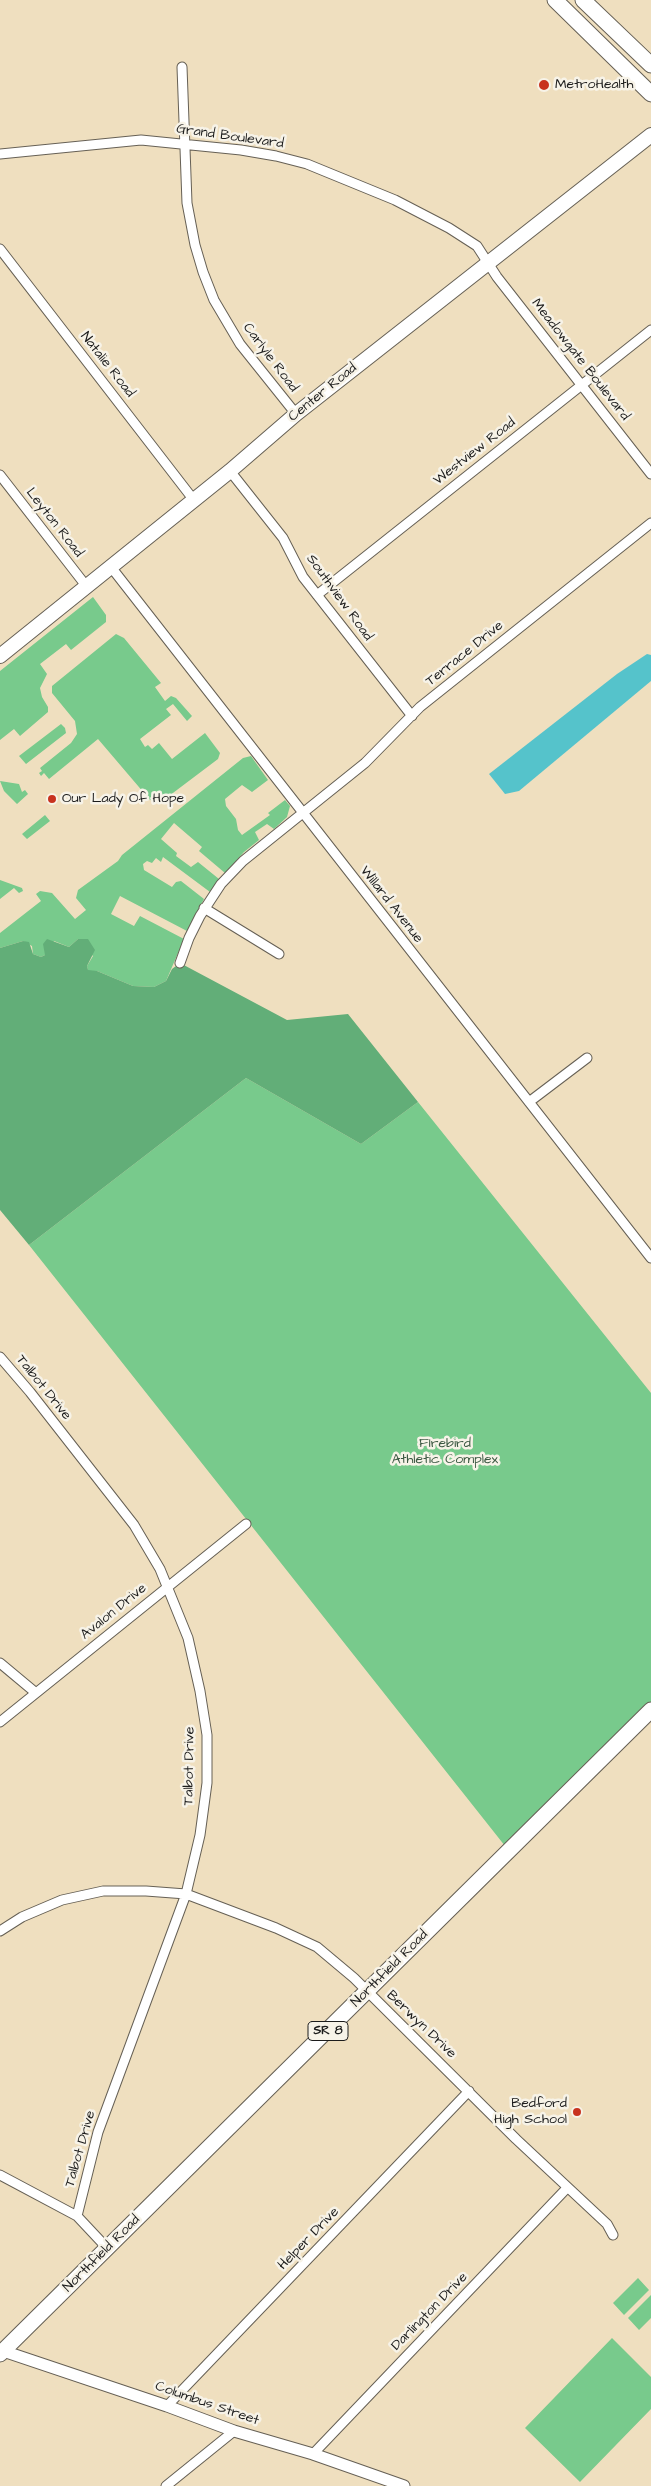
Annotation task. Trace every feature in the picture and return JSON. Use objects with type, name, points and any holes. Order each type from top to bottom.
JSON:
[{"type":"main road","points":[[556,0],[651,94]]},
{"type":"main road","points":[[583,0],[651,65]]},
{"type":"main road","name":"Center Road","points":[[0,656],[230,471],[296,414],[651,135]]},
{"type":"main road","name":"Northfield Road","points":[[1,2352],[368,1992],[651,1710]]},
{"type":"street","name":"Carlyle Road","points":[[182,68],[183,144],[187,203],[194,245],[202,272],[214,300],[240,344],[296,414]]},
{"type":"street","name":"Grand Boulevard","points":[[0,154],[141,140],[241,150],[276,156],[356,183],[395,200],[477,246],[489,262]]},
{"type":"street","name":"Natalie Road","points":[[0,249],[193,499]]},
{"type":"street","name":"Meadowgate Boulevard","points":[[489,262],[497,277],[651,474]]},
{"type":"street","name":"Westview Road","points":[[317,595],[651,330]]},
{"type":"street","name":"Southview Road","points":[[230,471],[284,538],[303,577],[412,716]]},
{"type":"street","name":"Leyton Road","points":[[0,475],[87,587]]},
{"type":"street","name":"Terrace Drive","points":[[180,963],[189,938],[204,908],[221,884],[243,861],[365,763],[412,716],[651,523]]},
{"type":"street","name":"Willard Avenue","points":[[111,567],[651,1258]]},
{"type":"street","points":[[204,908],[280,954]]},
{"type":"street","points":[[529,1102],[586,1058]]},
{"type":"street","name":"Talbot Drive","points":[[0,1357],[30,1392],[134,1525],[168,1586],[180,1612],[193,1655],[207,1736],[207,1783],[200,1835],[186,1894],[98,2132],[76,2216]]},
{"type":"street","name":"Avalon Drive","points":[[0,1722],[246,1524]]},
{"type":"street","points":[[0,1663],[36,1694]]},
{"type":"street","name":"Berwyn Drive","points":[[0,1931],[22,1917],[62,1900],[94,1893],[146,1891],[186,1894],[276,1928],[317,1948],[368,1992],[567,2188],[607,2224],[614,2235]]},
{"type":"street","name":"Helper Drive","points":[[168,2406],[469,2092]]},
{"type":"street","points":[[0,2175],[76,2216],[107,2248]]},
{"type":"street","name":"Darlington Drive","points":[[313,2454],[567,2188]]},
{"type":"street","name":"Columbus Street","points":[[1,2352],[168,2406],[234,2431],[313,2454],[404,2486]]},
{"type":"street","points":[[166,2486],[234,2431]]},
{"type":"green space","points":[[93,597],[106,615],[106,622],[71,650],[66,644],[40,664],[47,674],[40,688],[42,697],[48,707],[48,712],[20,736],[14,729],[0,740],[0,671]]},
{"type":"green space","points":[[116,634],[124,638],[161,683],[155,687],[165,701],[171,696],[176,698],[192,716],[187,721],[173,704],[166,709],[171,715],[140,739],[145,747],[148,745],[152,749],[159,743],[172,759],[205,733],[220,753],[218,759],[161,802],[150,800],[98,739],[49,779],[44,773],[41,776],[39,773],[42,771],[40,768],[71,743],[77,734],[75,721],[52,693],[52,686]]},
{"type":"green space","points":[[61,724],[65,728],[66,733],[26,764],[19,756]]},
{"type":"green space","points":[[251,756],[268,780],[252,792],[242,785],[225,799],[226,806],[236,819],[238,830],[242,835],[270,815],[268,813],[285,800],[290,806],[287,817],[274,829],[267,824],[255,832],[259,840],[244,852],[225,873],[199,851],[202,847],[174,823],[161,839],[177,853],[176,856],[191,867],[198,862],[219,879],[210,892],[163,857],[161,862],[156,858],[152,863],[147,861],[143,864],[144,870],[172,887],[176,882],[181,881],[204,899],[187,931],[120,896],[111,914],[134,926],[140,916],[184,939],[166,981],[154,987],[133,986],[97,971],[88,971],[87,966],[93,956],[78,939],[69,947],[54,941],[45,955],[41,957],[33,954],[32,946],[23,941],[0,948],[0,933],[41,901],[36,894],[40,891],[52,893],[75,919],[86,910],[76,898],[78,890],[118,861],[122,855],[243,758]]},
{"type":"green space","points":[[0,781],[19,784],[22,792],[25,790],[28,794],[17,804],[4,791]]},
{"type":"green space","points":[[45,815],[50,821],[27,839],[22,834]]},
{"type":"green space","points":[[0,880],[22,888],[23,891],[19,893],[14,888],[0,899]]},
{"type":"green space","points":[[47,939],[69,947],[78,939],[88,939],[95,950],[87,966],[88,970],[97,971],[133,986],[154,987],[166,981],[172,969],[180,963],[287,1020],[348,1014],[418,1102],[361,1144],[246,1078],[29,1245],[0,1210],[0,948],[23,941],[29,942],[33,954],[41,957],[45,955],[43,944]]},
{"type":"green space","name":"FIrebird Athletic Complex","points":[[246,1078],[361,1144],[418,1102],[651,1393],[651,1710],[509,1851],[29,1245]]},
{"type":"green space","points":[[638,2278],[649,2290],[624,2315],[613,2303]]},
{"type":"green space","points":[[651,2295],[651,2318],[639,2330],[628,2318]]},
{"type":"green space","points":[[612,2338],[651,2377],[651,2409],[580,2482],[525,2428]]},
{"type":"water","points":[[647,654],[651,655],[651,681],[519,791],[505,794],[489,774],[617,674]]},
{"type":"place","name":"MetroHealth","points":[[544,85]]},
{"type":"place","name":"Our Lady Of Hope","points":[[52,799]]},
{"type":"place","name":"Bedford High School","points":[[577,2112]]}]
